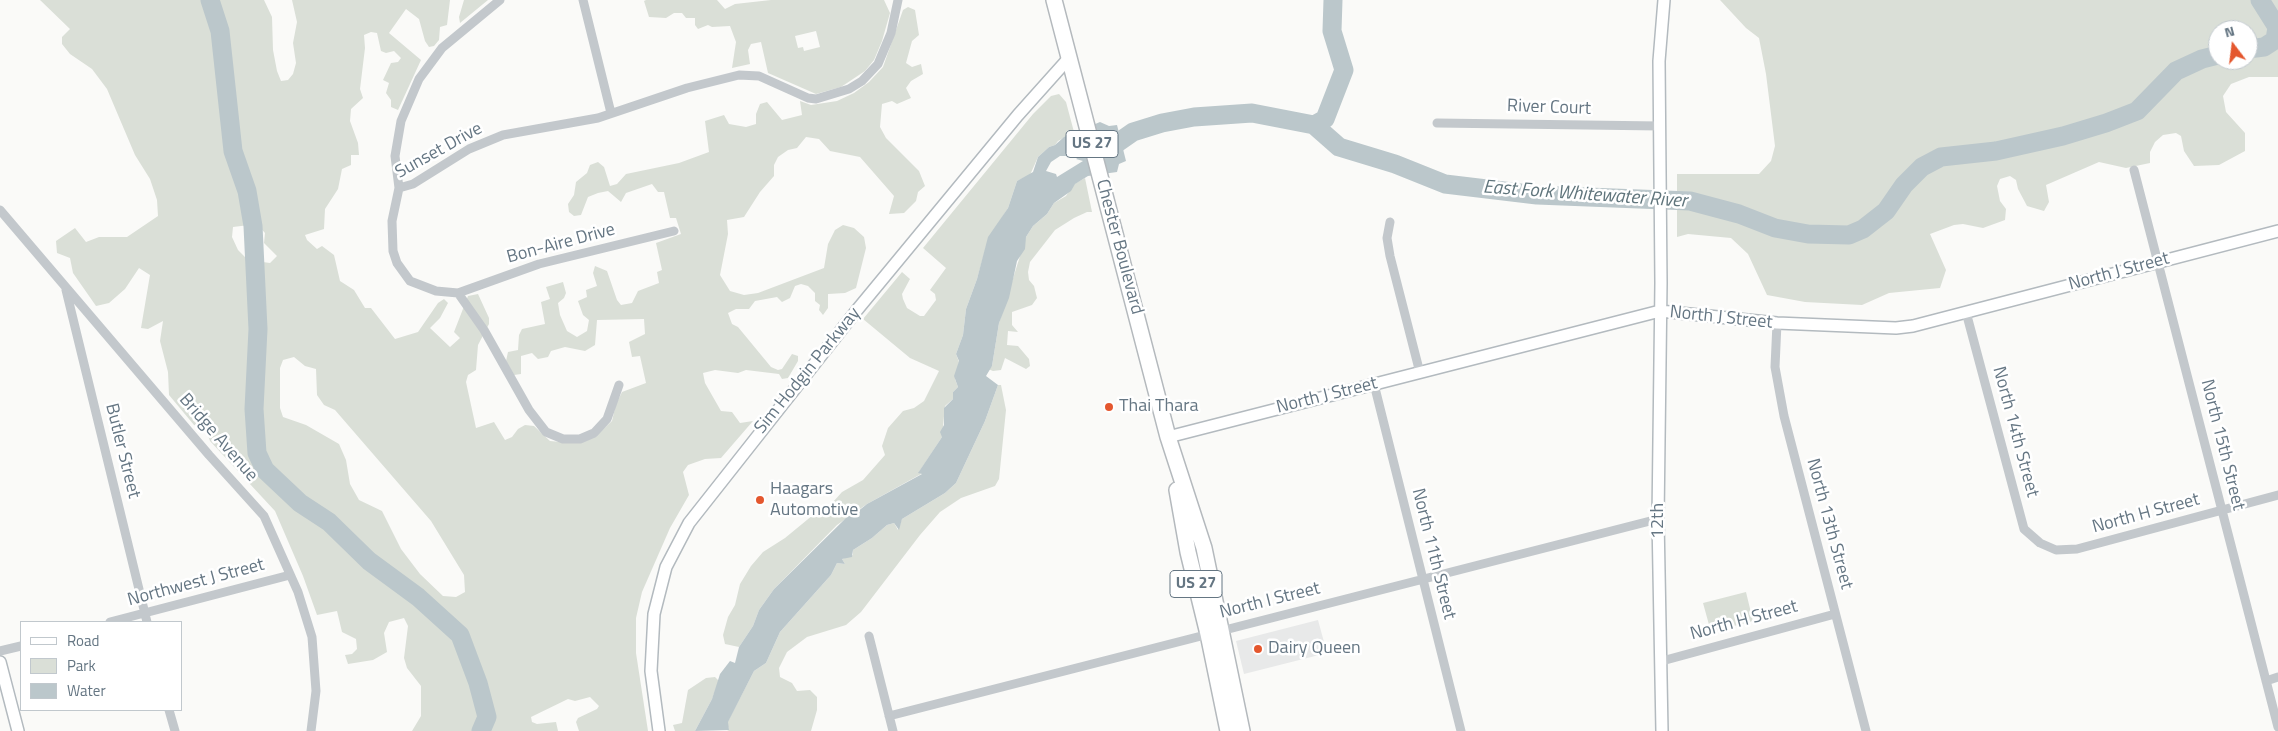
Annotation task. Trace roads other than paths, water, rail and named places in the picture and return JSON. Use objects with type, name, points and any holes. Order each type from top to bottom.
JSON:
[{"type":"highway","name":"Chester Boulevard","points":[[1054,0],[1168,437],[1188,552],[1215,632],[1242,731]]},
{"type":"highway","name":"Chester Boulevard","points":[[1215,632],[1228,731]]},
{"type":"street","points":[[399,188],[395,156],[402,121],[419,79],[442,48],[500,0]]},
{"type":"street","points":[[583,0],[612,113]]},
{"type":"street","name":"Sunset Drive","points":[[458,293],[436,291],[410,281],[397,263],[393,251],[392,221],[399,188],[413,184],[469,149],[503,135],[561,126],[612,113],[687,88],[750,74],[759,76],[808,98],[820,99],[838,94],[862,81],[878,64],[891,32],[898,0]]},
{"type":"street","name":"12th","points":[[1662,731],[1658,519],[1661,266],[1659,61],[1664,0]]},
{"type":"street","name":"Sim Hodgin Parkway","points":[[659,731],[651,671],[654,614],[662,576],[689,523],[853,315],[1018,115],[1070,58]]},
{"type":"street","name":"River Court","points":[[1437,123],[1660,126]]},
{"type":"street","name":"North 15th Street","points":[[2134,170],[2278,728]]},
{"type":"street","name":"Bridge Avenue","points":[[0,210],[209,455],[264,516],[280,548],[307,616],[313,645],[316,690],[311,731]]},
{"type":"street","points":[[1390,222],[1387,238],[1390,256],[1420,373]]},
{"type":"street","name":"Bon-Aire Drive","points":[[458,293],[540,264],[674,231]]},
{"type":"street","name":"North J Street","points":[[1168,437],[1660,312],[1777,323],[1896,328],[1913,326],[2278,231]]},
{"type":"street","name":"Butler Street","points":[[66,287],[146,618]]},
{"type":"street","points":[[458,293],[484,330],[529,410],[546,432],[563,439],[580,439],[594,433],[607,419],[619,385]]},
{"type":"street","name":"North 14th Street","points":[[1966,312],[2024,528],[2032,536],[2051,548]]},
{"type":"street","name":"North 13th Street","points":[[1777,323],[1777,383],[1866,731]]},
{"type":"street","name":"North 11th Street","points":[[1374,384],[1461,731]]},
{"type":"street","name":"North H Street","points":[[2051,548],[2077,549],[2278,495]]},
{"type":"street","name":"North I Street","points":[[889,716],[1658,519]]},
{"type":"street","name":"Northwest J Street","points":[[119,621],[146,618],[290,575]]},
{"type":"street","name":"North H Street","points":[[1662,660],[1835,614]]},
{"type":"street","points":[[869,636],[893,731]]},
{"type":"street","points":[[0,651],[20,646]]},
{"type":"street","points":[[0,662],[18,731]]},
{"type":"street","points":[[2266,681],[2278,678]]},
{"type":"street","points":[[169,711],[175,731]]},
{"type":"water","points":[[1100,122],[1109,126],[1117,125],[1126,161],[1119,164],[1117,172],[1088,176],[1075,184],[1071,191],[1054,203],[1047,214],[1033,226],[1026,237],[1025,249],[1017,261],[1009,298],[999,323],[992,366],[986,376],[998,385],[985,421],[956,483],[945,493],[902,519],[899,530],[894,523],[887,525],[872,538],[853,550],[852,557],[842,559],[845,564],[837,563],[831,575],[780,632],[766,663],[754,671],[728,722],[729,730],[695,731],[712,699],[720,674],[730,661],[735,663],[739,647],[753,626],[759,610],[774,589],[848,516],[852,516],[867,504],[922,474],[918,473],[942,437],[940,432],[944,425],[944,408],[953,399],[953,392],[958,387],[954,376],[959,361],[956,354],[963,335],[966,309],[977,279],[988,237],[1008,208],[1017,181],[1033,172],[1038,157],[1064,137]],"holes":[[[1060,156],[1080,156],[1076,159],[1083,161],[1057,177],[1056,174],[1046,171],[1051,162]]]},
{"type":"waterway","points":[[210,0],[220,31],[233,151],[247,191],[253,226],[258,329],[254,409],[257,453],[265,470],[300,503],[329,522],[369,561],[418,597],[460,635],[478,683],[487,717],[481,731]]},
{"type":"waterway","points":[[1314,125],[1325,119],[1344,70],[1332,31],[1333,0]]},
{"type":"waterway","name":"East Fork Whitewater River","points":[[2258,48],[2264,47],[2275,40],[2277,27],[2260,0]]},
{"type":"waterway","name":"East Fork Whitewater River","points":[[1100,155],[1133,132],[1162,123],[1194,117],[1252,113],[1314,125],[1339,147],[1395,164],[1445,184],[1537,195],[1690,201],[1739,214],[1775,228],[1808,234],[1849,235],[1863,229],[1886,211],[1904,185],[1922,167],[1941,157],[1996,151],[2063,136],[2106,123],[2137,111],[2176,71],[2208,58]]},
{"type":"place","name":"Thai Thara","points":[[1109,407]]},
{"type":"place","name":"Haagars Automotive","points":[[760,500]]},
{"type":"place","name":"Dairy Queen","points":[[1258,649]]}]
